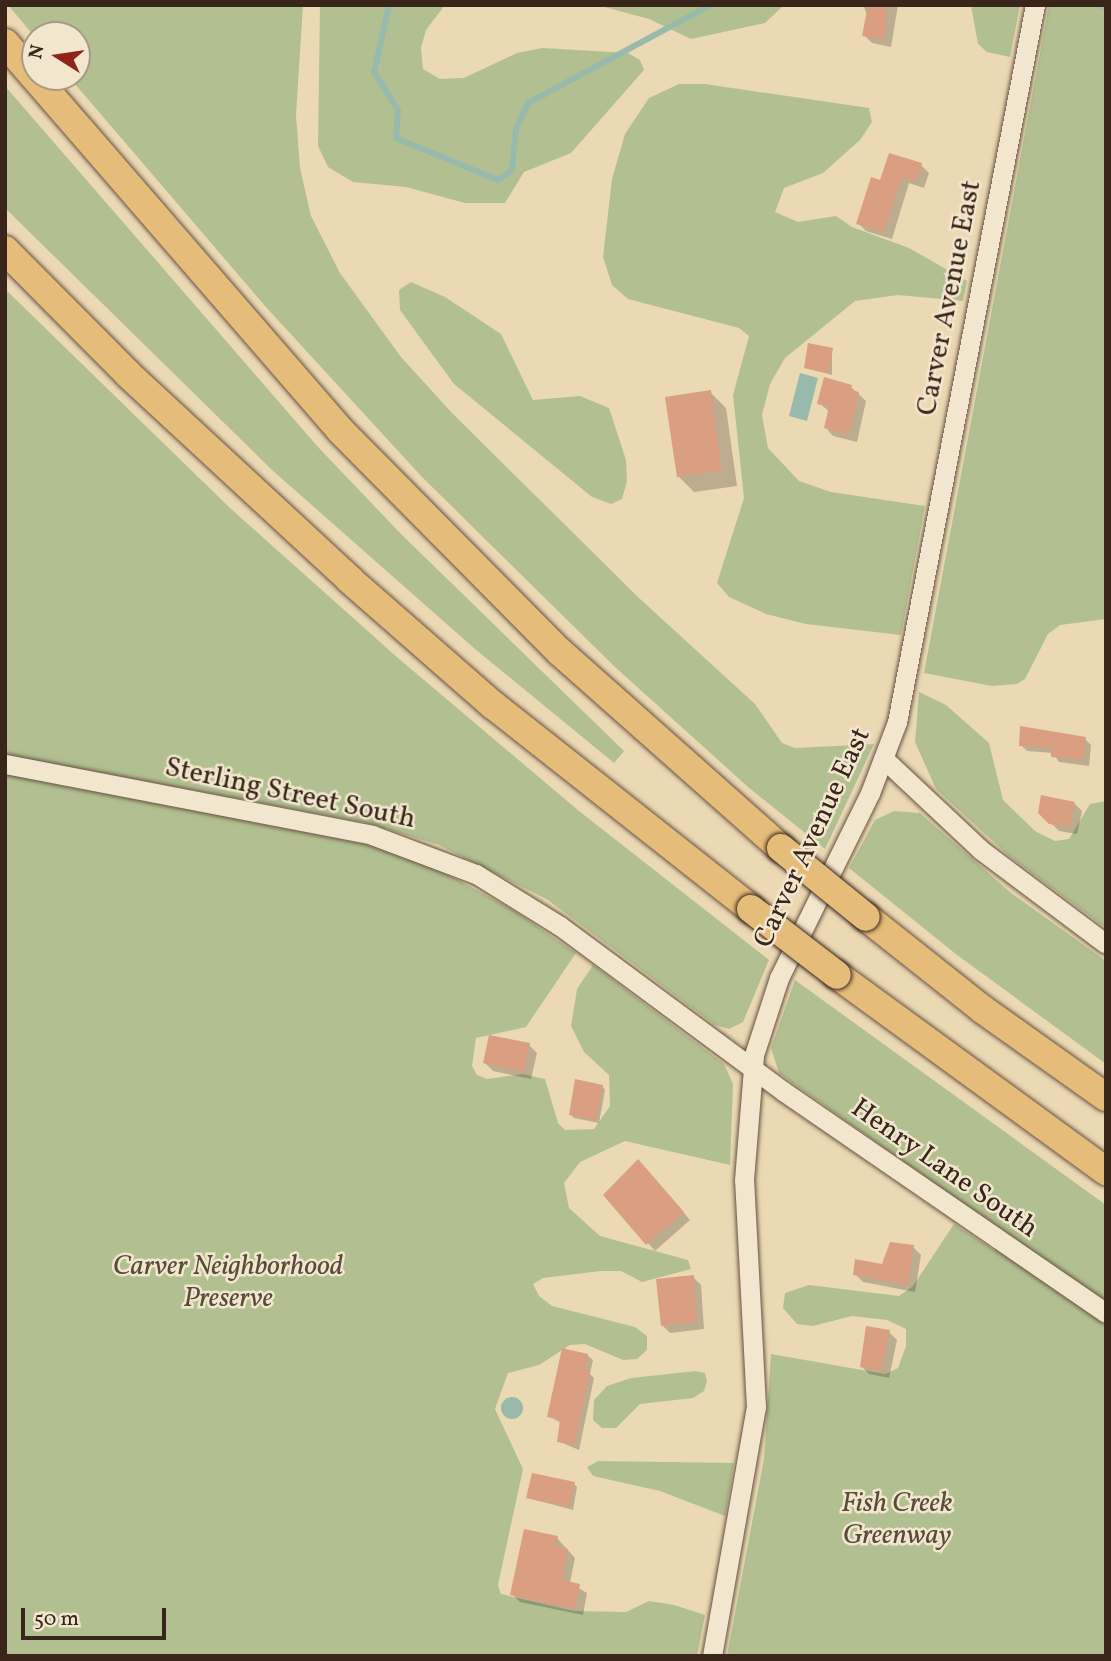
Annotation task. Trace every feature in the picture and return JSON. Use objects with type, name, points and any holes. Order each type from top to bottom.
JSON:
[{"type":"highway","points":[[5,43],[281,365],[394,486],[560,652],[781,848],[982,1009],[1106,1097]]},
{"type":"highway","points":[[5,250],[129,375],[350,580],[493,705],[837,975],[1106,1171]]},
{"type":"street","name":"Carver Avenue East","points":[[712,1656],[756,1407],[744,1180],[751,1068],[774,989],[884,760],[911,662],[1035,5]]},
{"type":"street","points":[[884,760],[981,850],[1106,944]]},
{"type":"street","name":"Sterling Street South","points":[[5,764],[362,833],[432,854],[530,905],[751,1068]]},
{"type":"street","name":"Henry Lane South","points":[[751,1068],[1106,1313]]},
{"type":"green space","points":[[8,5],[303,5],[296,115],[300,168],[311,216],[340,273],[401,357],[452,413],[639,598],[755,704],[782,743],[795,748],[874,744],[825,849],[748,787],[615,667],[422,477],[265,306],[81,91],[91,91],[91,21],[22,21]]},
{"type":"green space","points":[[320,5],[445,5],[426,30],[421,48],[423,69],[440,79],[464,78],[517,53],[542,48],[628,53],[640,60],[644,70],[571,153],[524,172],[505,203],[465,203],[406,187],[353,182],[328,167],[318,146]]},
{"type":"green space","points":[[597,5],[784,5],[765,23],[691,39],[649,19]]},
{"type":"green space","points":[[971,5],[1020,5],[1010,57],[987,52],[978,44]]},
{"type":"green space","points":[[1049,5],[1106,5],[1106,619],[1060,625],[1048,634],[1025,679],[1017,684],[992,686],[924,673]]},
{"type":"green space","points":[[679,84],[705,84],[869,108],[872,122],[860,140],[823,173],[784,188],[775,212],[798,222],[836,216],[852,227],[909,248],[967,281],[963,301],[898,295],[855,301],[785,358],[770,384],[762,415],[768,448],[799,481],[831,492],[925,506],[901,635],[806,624],[766,614],[729,597],[717,583],[744,498],[733,395],[749,336],[739,328],[628,299],[612,285],[603,257],[612,179],[625,134],[649,98]]},
{"type":"green space","points":[[5,86],[318,447],[402,535],[624,751],[614,763],[475,649],[272,470],[5,208]]},
{"type":"green space","points":[[411,282],[445,297],[501,334],[533,400],[580,396],[609,408],[626,460],[627,481],[622,499],[611,504],[592,497],[454,384],[400,310],[399,290]]},
{"type":"green space","points":[[5,289],[230,508],[398,658],[579,811],[769,960],[743,1022],[729,1029],[715,1025],[548,900],[439,845],[367,823],[5,755]]},
{"type":"green space","points":[[919,692],[946,705],[989,743],[1003,800],[1035,831],[1055,841],[1069,839],[1090,804],[1106,801],[1106,928],[1008,855],[936,789],[915,742]]},
{"type":"green space","name":"Carver Neighborhood Preserve","points":[[5,774],[377,846],[443,872],[513,910],[576,953],[526,1027],[476,1038],[472,1066],[477,1075],[487,1079],[523,1074],[545,1079],[558,1123],[565,1130],[594,1129],[610,1106],[609,1075],[584,1052],[571,1026],[577,989],[593,965],[724,1064],[733,1084],[730,1165],[625,1141],[580,1162],[564,1183],[569,1208],[600,1236],[688,1260],[691,1269],[642,1282],[621,1271],[601,1271],[543,1278],[533,1284],[539,1296],[552,1306],[635,1327],[647,1336],[647,1350],[637,1359],[623,1360],[585,1344],[570,1345],[539,1365],[508,1373],[495,1409],[523,1469],[498,1585],[501,1594],[574,1611],[626,1612],[649,1601],[674,1605],[705,1615],[697,1656],[5,1656]]},
{"type":"green space","points":[[894,811],[920,813],[1011,893],[1106,961],[1106,1064],[957,955],[849,868],[875,820]]},
{"type":"green space","name":"Fish Creek Greenway","points":[[795,980],[1106,1205],[1106,1656],[727,1656],[764,1459],[771,1354],[885,1374],[898,1368],[906,1346],[906,1329],[887,1320],[852,1316],[813,1326],[797,1324],[783,1308],[785,1293],[809,1285],[899,1296],[913,1286],[954,1224],[995,1251],[1000,1230],[779,1073],[771,1048]]},
{"type":"green space","points":[[696,1371],[705,1373],[707,1381],[704,1391],[693,1398],[640,1404],[616,1428],[602,1428],[593,1420],[594,1400],[607,1386],[631,1378]]},
{"type":"green space","points":[[598,1461],[734,1463],[725,1516],[660,1491],[593,1476],[587,1467]]},
{"type":"shaded area","points":[[800,373],[818,378],[807,421],[789,416]]},
{"type":"shaded area","points":[[512,1397],[520,1400],[523,1408],[520,1416],[512,1419],[504,1416],[501,1408],[504,1400]]},
{"type":"building","points":[[868,5],[887,5],[884,40],[862,36]]},
{"type":"building","points":[[889,153],[922,163],[916,181],[902,177],[884,232],[856,224],[871,177],[880,180]]},
{"type":"building","points":[[808,343],[833,348],[829,373],[804,368]]},
{"type":"building","points":[[824,377],[852,385],[851,390],[859,392],[849,435],[824,428],[829,407],[817,404]]},
{"type":"building","points":[[711,390],[722,471],[677,477],[665,397]]},
{"type":"building","points":[[1020,726],[1086,737],[1083,760],[1051,757],[1051,748],[1019,746]]},
{"type":"building","points":[[1041,795],[1075,802],[1070,827],[1049,824],[1038,813]]},
{"type":"building","points":[[489,1035],[530,1043],[524,1072],[483,1063]]},
{"type":"building","points":[[575,1079],[603,1085],[596,1120],[569,1115]]},
{"type":"building","points":[[638,1159],[684,1212],[646,1245],[603,1195]]},
{"type":"building","points":[[890,1242],[914,1245],[908,1285],[853,1275],[855,1259],[882,1264]]},
{"type":"building","points":[[694,1275],[697,1322],[661,1326],[656,1279]]},
{"type":"building","points":[[866,1326],[890,1330],[881,1371],[860,1367]]},
{"type":"building","points":[[562,1348],[588,1354],[585,1370],[590,1371],[574,1445],[557,1442],[560,1420],[547,1417]]},
{"type":"building","points":[[532,1473],[575,1482],[569,1507],[526,1498]]},
{"type":"building","points":[[524,1529],[558,1536],[556,1546],[568,1549],[562,1580],[580,1584],[575,1609],[510,1595]]},
{"type":"waterway","points":[[389,5],[374,72],[398,110],[396,138],[498,180],[512,170],[516,129],[528,103],[711,5]]},
{"type":"waterway","points":[[1099,5],[1106,7]]}]
